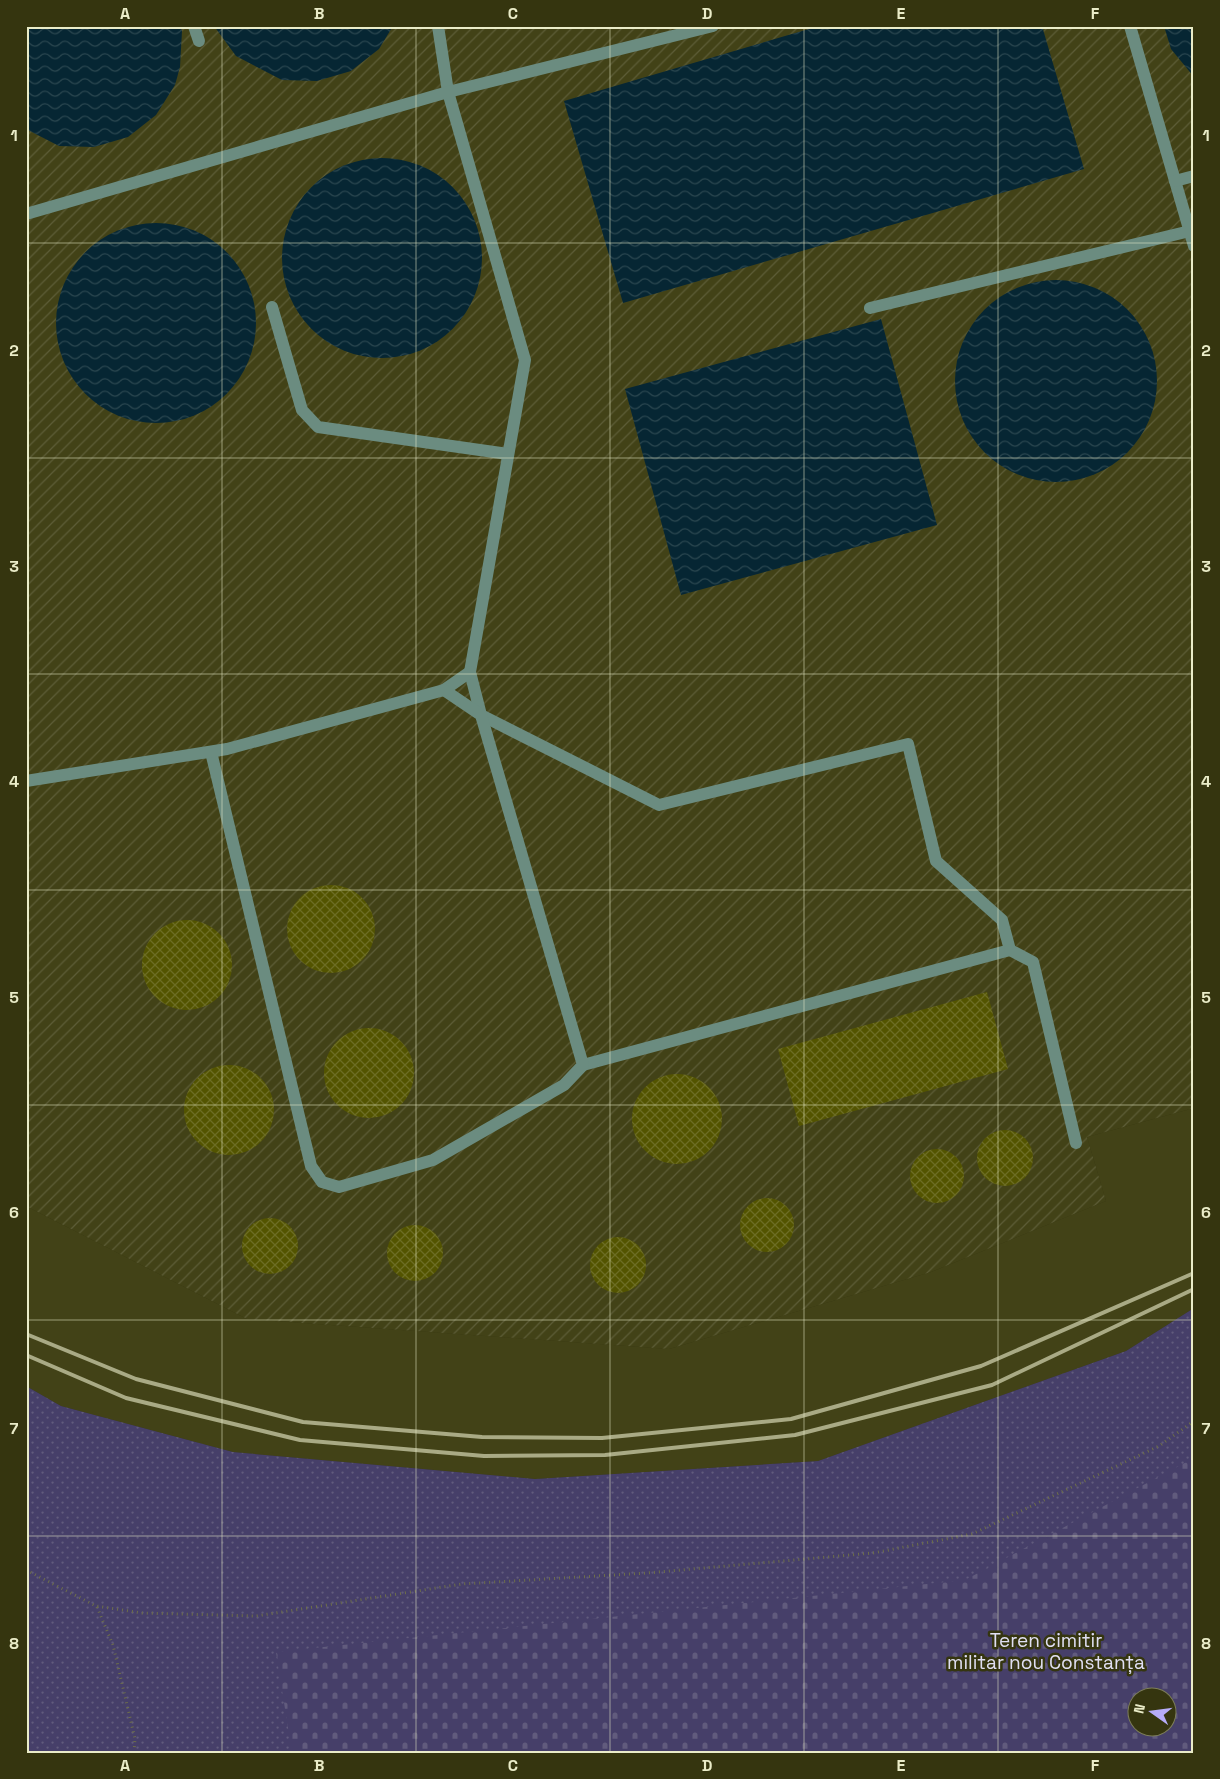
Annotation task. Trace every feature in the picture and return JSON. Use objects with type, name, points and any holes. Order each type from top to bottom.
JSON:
[{"type":"lane","points":[[194,26],[200,40]]},
{"type":"lane","points":[[438,26],[448,92],[525,360],[470,672],[583,1065]]},
{"type":"lane","points":[[26,214],[448,92],[713,26]]},
{"type":"lane","points":[[1130,26],[1194,246]]},
{"type":"lane","points":[[1175,181],[1194,176]]},
{"type":"lane","points":[[870,308],[1190,231]]},
{"type":"lane","points":[[272,307],[302,410],[318,427],[508,454]]},
{"type":"lane","points":[[26,781],[227,749],[444,690],[470,672]]},
{"type":"lane","points":[[444,690],[481,714],[659,805],[908,744],[936,861],[1002,920],[1010,950]]},
{"type":"lane","points":[[211,752],[311,1166],[322,1182],[339,1187],[433,1160],[564,1084],[583,1065],[1010,950],[1033,962],[1076,1143]]},
{"type":"path","points":[[26,1570],[96,1606],[142,1613],[256,1616],[462,1584],[647,1573],[874,1553],[972,1534],[1159,1446],[1194,1421]]},
{"type":"path","points":[[96,1606],[113,1645],[136,1739],[134,1753]]},
{"type":"shaded area","points":[[26,26],[1194,26],[1194,1108],[1087,1137],[1106,1201],[931,1272],[669,1349],[247,1319],[26,1206]]},
{"type":"shaded area","points":[[1194,1108],[1194,1308],[1126,1351],[818,1461],[535,1479],[233,1452],[61,1406],[26,1386],[26,1206],[247,1319],[669,1349],[931,1272],[1106,1201],[1087,1137]]},
{"type":"green space","points":[[1194,1308],[1194,1753],[26,1753],[26,1386],[61,1406],[233,1452],[535,1479],[818,1461],[1126,1351]]},
{"type":"green space","name":"Teren cimitir militar nou Constanța","points":[[1194,1458],[1194,1753],[292,1753],[276,1652],[965,1580]]},
{"type":"water","points":[[26,26],[180,26],[182,31],[180,67],[175,85],[156,115],[128,137],[94,147],[59,146],[26,129]]},
{"type":"water","points":[[214,26],[393,26],[379,49],[351,71],[317,81],[282,80],[236,56]]},
{"type":"water","points":[[819,26],[1042,26],[1084,169],[623,303],[564,101]]},
{"type":"water","points":[[1164,26],[1194,26],[1194,77],[1171,49]]},
{"type":"water","points":[[392,158],[402,159],[429,169],[446,180],[460,194],[475,220],[481,238],[481,278],[471,305],[460,322],[446,336],[429,347],[402,357],[372,358],[362,357],[335,347],[318,336],[304,322],[293,305],[283,278],[282,248],[283,238],[293,211],[304,194],[318,180],[335,169],[362,159]]},
{"type":"water","points":[[166,223],[176,224],[203,234],[220,245],[234,259],[249,285],[255,303],[255,343],[245,370],[234,387],[220,401],[203,412],[176,422],[146,423],[136,422],[109,412],[92,401],[78,387],[67,370],[57,343],[56,313],[57,303],[67,276],[78,259],[92,245],[109,234],[136,224]]},
{"type":"water","points":[[1056,280],[1076,282],[1095,288],[1112,297],[1134,317],[1149,342],[1155,361],[1157,381],[1155,401],[1149,420],[1140,437],[1120,459],[1095,474],[1076,480],[1056,482],[1036,480],[1017,474],[1000,465],[978,445],[963,420],[957,401],[955,381],[957,361],[963,342],[972,325],[992,303],[1017,288],[1036,282]]},
{"type":"water","points":[[881,319],[937,525],[681,595],[625,389]]},
{"type":"building","points":[[322,885],[340,885],[356,892],[368,904],[375,920],[375,938],[368,954],[356,966],[340,973],[322,973],[306,966],[294,954],[287,938],[287,920],[294,904],[306,892]]},
{"type":"building","points":[[187,920],[196,921],[212,928],[224,940],[231,956],[231,974],[224,990],[212,1002],[196,1009],[187,1010],[178,1009],[162,1002],[150,990],[143,974],[142,965],[143,956],[150,940],[162,928],[178,921]]},
{"type":"building","points":[[987,992],[1008,1069],[799,1126],[778,1049]]},
{"type":"building","points":[[369,1028],[386,1032],[401,1041],[410,1056],[414,1073],[410,1090],[401,1105],[386,1114],[369,1118],[352,1114],[337,1105],[328,1090],[324,1073],[328,1056],[337,1041],[352,1032]]},
{"type":"building","points":[[229,1065],[246,1069],[261,1078],[270,1093],[274,1110],[270,1127],[261,1142],[246,1151],[229,1155],[212,1151],[197,1142],[188,1127],[184,1110],[188,1093],[197,1078],[212,1069]]},
{"type":"building","points":[[677,1074],[686,1075],[702,1082],[714,1094],[721,1110],[721,1128],[714,1144],[702,1156],[686,1163],[677,1164],[668,1163],[652,1156],[640,1144],[633,1128],[632,1119],[633,1110],[640,1094],[652,1082],[668,1075]]},
{"type":"building","points":[[1005,1130],[1020,1135],[1028,1143],[1033,1158],[1028,1173],[1020,1181],[1005,1186],[990,1181],[982,1173],[977,1158],[982,1143],[990,1135]]},
{"type":"building","points":[[932,1149],[942,1149],[952,1153],[960,1161],[964,1176],[960,1191],[952,1199],[942,1203],[932,1203],[922,1199],[914,1191],[910,1181],[910,1171],[914,1161],[922,1153]]},
{"type":"building","points":[[762,1198],[772,1198],[782,1202],[790,1210],[794,1225],[790,1240],[782,1248],[772,1252],[762,1252],[752,1248],[744,1240],[740,1230],[740,1220],[744,1210],[752,1202]]},
{"type":"building","points":[[270,1218],[285,1223],[293,1231],[298,1246],[293,1261],[285,1269],[270,1274],[255,1269],[247,1261],[242,1246],[247,1231],[255,1223]]},
{"type":"building","points":[[415,1225],[430,1230],[438,1238],[443,1253],[438,1268],[430,1276],[415,1281],[400,1276],[392,1268],[387,1253],[392,1238],[400,1230]]},
{"type":"building","points":[[618,1237],[633,1242],[641,1250],[646,1265],[641,1280],[633,1288],[618,1293],[603,1288],[595,1280],[590,1265],[595,1250],[603,1242]]},
{"type":"railway","points":[[26,1334],[136,1379],[303,1422],[482,1437],[602,1438],[791,1419],[981,1366],[1194,1273]]},
{"type":"railway","points":[[26,1355],[126,1398],[300,1440],[484,1456],[605,1455],[795,1435],[992,1385],[1194,1289]]}]
